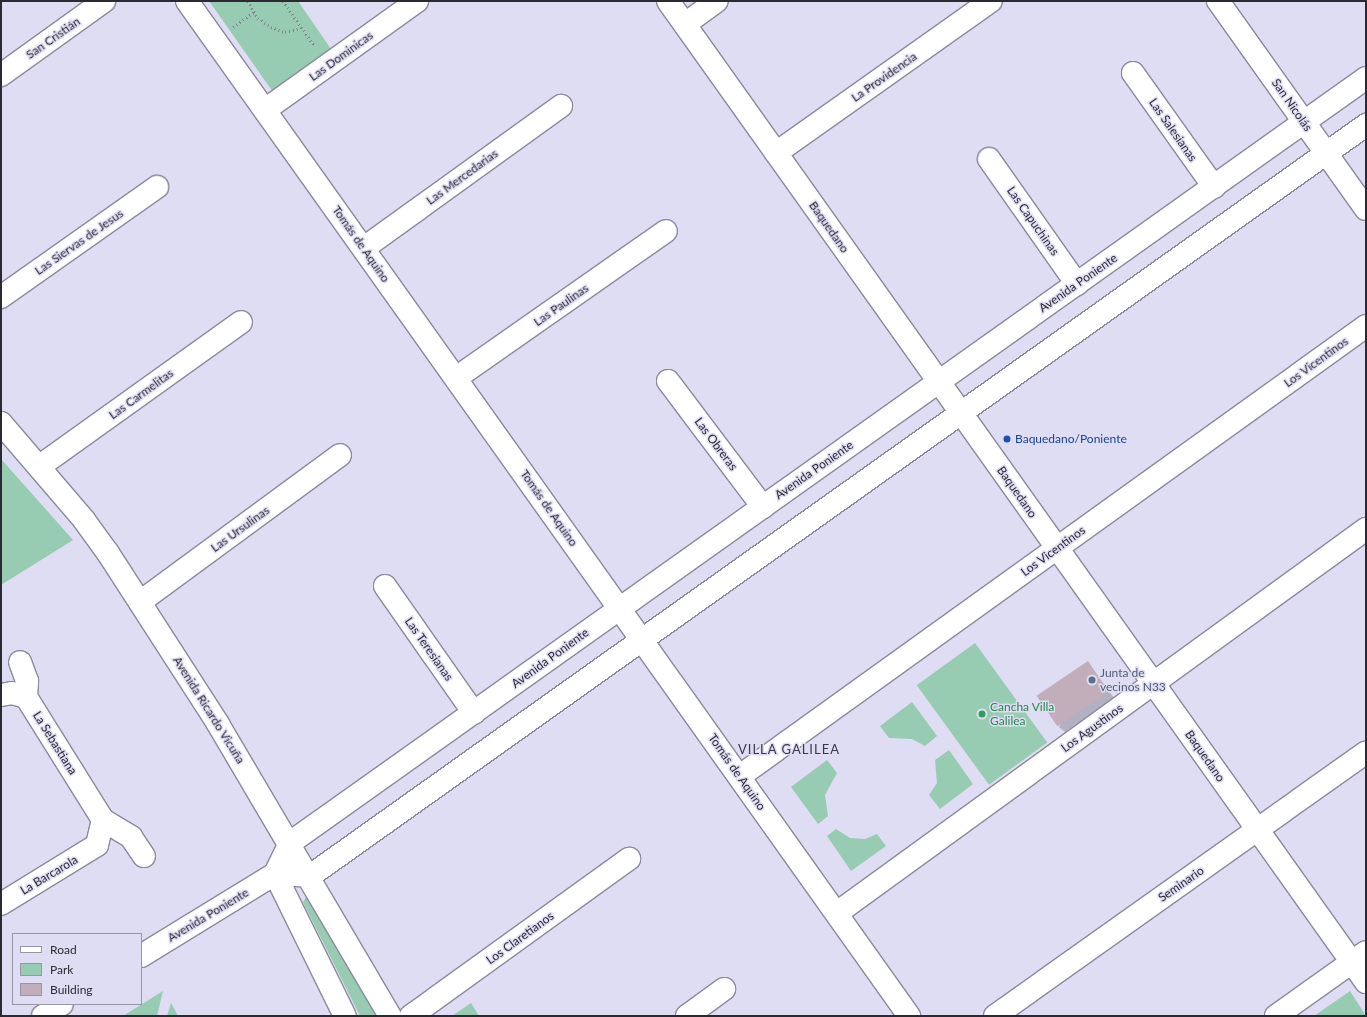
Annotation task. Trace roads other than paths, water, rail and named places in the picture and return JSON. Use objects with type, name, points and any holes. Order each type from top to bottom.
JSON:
[{"type":"street","name":"San Cristián","points":[[1,75],[104,1]]},
{"type":"street","name":"Tomás de Aquino","points":[[187,1],[740,776],[909,1016]]},
{"type":"street","name":"Las Dominicas","points":[[265,110],[416,1]]},
{"type":"street","name":"Baquedano","points":[[668,1],[1257,830],[1359,957],[1366,982]]},
{"type":"street","points":[[685,24],[717,1]]},
{"type":"street","name":"La Providencia","points":[[776,153],[991,1]]},
{"type":"street","name":"San Nicolás","points":[[1218,1],[1366,209]]},
{"type":"street","name":"Las Salesianas","points":[[1133,73],[1214,187]]},
{"type":"street","name":"Avenida Poniente","points":[[142,955],[275,874],[290,843],[1366,78]]},
{"type":"street","name":"Las Mercedarias","points":[[364,248],[561,106]]},
{"type":"street","points":[[345,1016],[275,874],[310,876],[1366,125]]},
{"type":"street","name":"Las Capuchinas","points":[[989,159],[1077,284]]},
{"type":"street","name":"Las Siervas de Jesus","points":[[1,297],[157,187]]},
{"type":"street","name":"Las Paulinas","points":[[456,378],[666,231]]},
{"type":"street","name":"Las Carmelitas","points":[[40,466],[241,322]]},
{"type":"street","name":"Los Vicentinos","points":[[740,776],[1366,326]]},
{"type":"street","name":"Las Obreras","points":[[668,381],[763,507]]},
{"type":"street","name":"Avenida Ricardo Vicuña","points":[[1,423],[40,466],[84,520],[140,602],[310,876],[390,1016]]},
{"type":"street","name":"Las Ursulinas","points":[[140,602],[340,455]]},
{"type":"street","name":"Los Agustinos","points":[[837,913],[1366,529]]},
{"type":"street","name":"Las Teresianas","points":[[385,586],[474,713]]},
{"type":"street","points":[[1,695],[12,692],[26,697],[28,681],[20,662]]},
{"type":"street","name":"La Sebastiana","points":[[26,697],[103,820],[131,837],[144,856]]},
{"type":"street","name":"Seminario","points":[[996,1016],[1366,752]]},
{"type":"street","name":"La Barcarola","points":[[1,904],[97,845],[103,820]]},
{"type":"street","name":"Los Claretianos","points":[[411,1016],[629,859]]},
{"type":"street","points":[[1276,1016],[1359,957]]},
{"type":"street","points":[[687,1016],[724,989]]},
{"type":"street","points":[[43,1016],[60,1005]]},
{"type":"place","name":"Baquedano/Poniente","points":[[1007,439]]},
{"type":"place","name":"Junta de vecinos N33","points":[[1092,680]]},
{"type":"place","name":"Cancha Villa Galilea","points":[[982,714]]},
{"type":"district","name":"VILLA GALILEA","points":[[789,749]]}]
